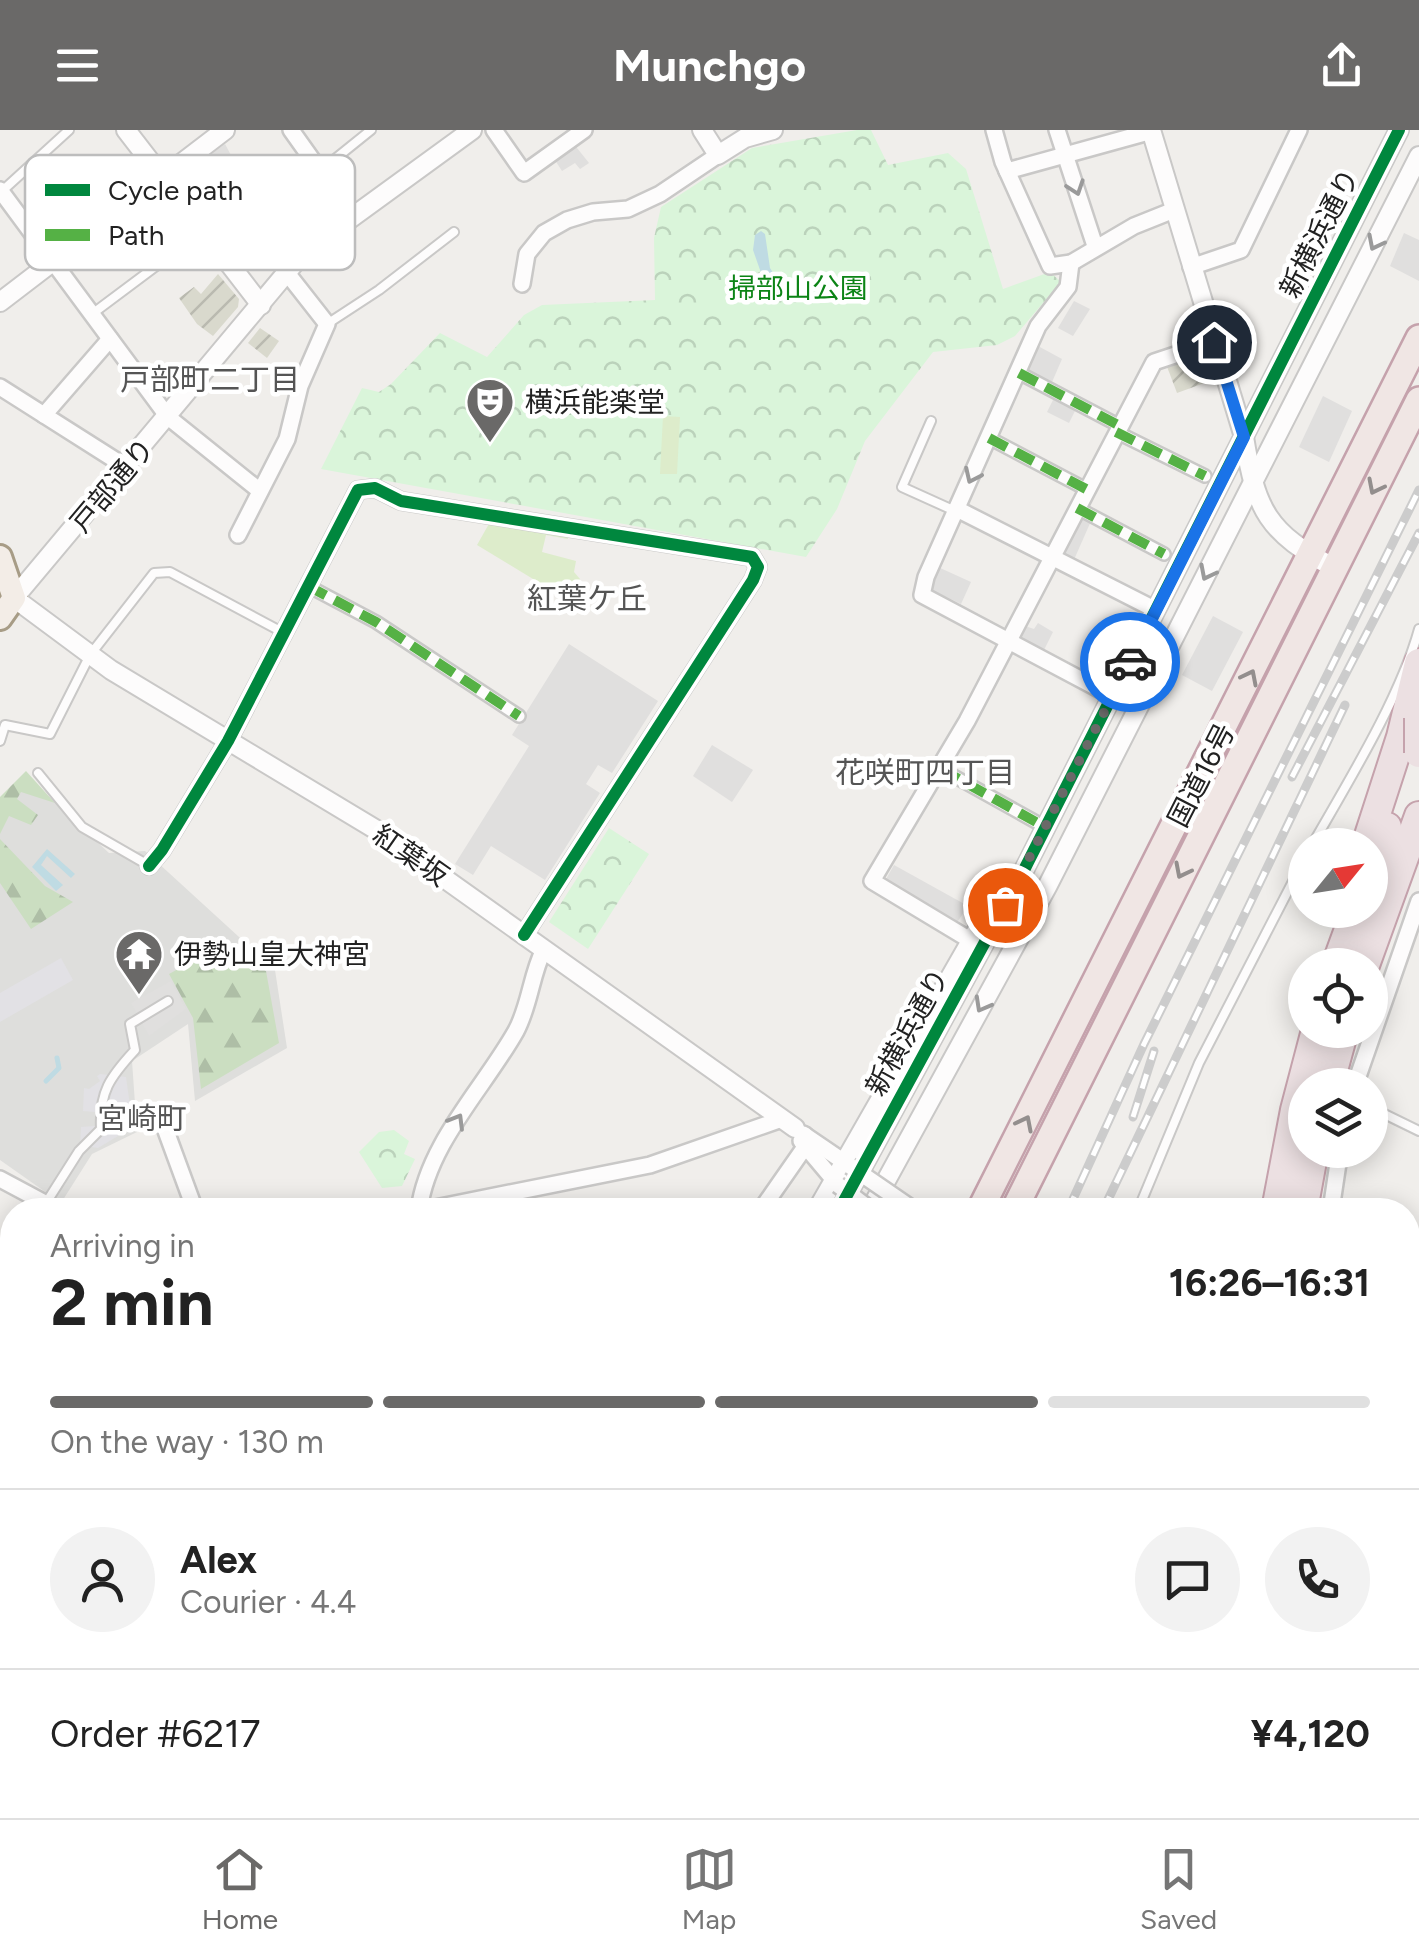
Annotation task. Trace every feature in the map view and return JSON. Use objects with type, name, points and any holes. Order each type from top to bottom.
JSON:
[{"type":"highway","name":"国道16号","points":[[986,1198],[1419,338]]},
{"type":"highway","name":"国道16号","points":[[1020,1198],[1419,400]]},
{"type":"highway","points":[[1372,828],[1401,738],[1419,663]]},
{"type":"highway","points":[[1388,828],[1419,750],[1419,718]]},
{"type":"highway","points":[[1372,948],[1419,816]]},
{"type":"highway","points":[[1374,948],[1419,849]]},
{"type":"highway","points":[[1278,1198],[1311,1048]]},
{"type":"highway","points":[[1305,1198],[1311,1168]]},
{"type":"main road","points":[[0,557],[7,597],[0,618]]},
{"type":"street","points":[[126,130],[145,155]]},
{"type":"street","points":[[192,155],[225,130]]},
{"type":"street","points":[[291,130],[309,155]]},
{"type":"street","name":"戸部通り","points":[[355,215],[452,136],[472,130]]},
{"type":"street","points":[[494,130],[524,172],[584,130]]},
{"type":"street","points":[[702,130],[718,154]]},
{"type":"street","points":[[522,284],[527,254],[544,233],[566,220],[593,212],[628,209],[660,194],[745,138],[773,130]]},
{"type":"street","points":[[994,130],[1007,171],[1050,266],[1071,263],[1134,226],[1174,210]]},
{"type":"street","points":[[1058,130],[1096,246]]},
{"type":"street","points":[[1191,267],[1241,250],[1299,130]]},
{"type":"street","name":"新横浜通り","points":[[847,1198],[1014,889],[1399,130]]},
{"type":"street","points":[[1007,171],[1151,131],[1244,437],[1252,486],[1270,520],[1293,543],[1335,568]]},
{"type":"street","name":"新横浜通り","points":[[878,1198],[1047,887],[1419,156]]},
{"type":"street","points":[[1,191],[25,224]]},
{"type":"street","points":[[1071,263],[1068,286],[1038,326],[926,576],[922,595],[1112,696]]},
{"type":"street","points":[[0,302],[42,270]]},
{"type":"street","points":[[59,270],[168,417],[260,491]]},
{"type":"street","points":[[234,270],[261,304]]},
{"type":"street","name":"戸部通り","points":[[7,597],[126,468],[289,270]]},
{"type":"street","points":[[238,534],[287,439],[300,386],[327,324],[287,273]]},
{"type":"street","points":[[44,415],[110,339]]},
{"type":"street","points":[[970,940],[872,882],[941,770],[1154,362],[1214,342]]},
{"type":"street","points":[[1019,373],[1205,476]]},
{"type":"street","points":[[0,387],[126,468]]},
{"type":"street","points":[[989,438],[1086,489]]},
{"type":"street","points":[[149,866],[228,741],[353,494],[363,488],[375,488],[401,501],[694,546],[756,560],[758,568],[753,580],[524,935]]},
{"type":"street","points":[[1077,508],[1164,554]]},
{"type":"street","points":[[956,510],[1156,610]]},
{"type":"street","points":[[308,586],[376,622],[519,716]]},
{"type":"street","name":"紅葉坂","points":[[7,597],[90,656],[333,802],[797,1133]]},
{"type":"street","points":[[825,1198],[1076,746],[1093,734]]},
{"type":"street","points":[[941,770],[1036,822]]},
{"type":"street","points":[[1362,1068],[1419,901]]},
{"type":"street","points":[[424,1198],[426,1182],[452,1130],[527,1008],[544,949]]},
{"type":"street","points":[[166,1131],[191,1198]]},
{"type":"street","points":[[797,1133],[836,1182],[856,1198]]},
{"type":"street","points":[[767,1198],[797,1133]]},
{"type":"street","points":[[483,1198],[797,1133],[896,1198]]},
{"type":"street","points":[[1333,1198],[1337,1168]]},
{"type":"street","points":[[0,1179],[33,1198]]},
{"type":"lane","points":[[41,155],[69,130]]},
{"type":"lane","points":[[340,155],[371,130]]},
{"type":"lane","points":[[1,191],[25,169]]},
{"type":"lane","points":[[327,324],[454,232]]},
{"type":"lane","points":[[92,314],[151,270]]},
{"type":"lane","points":[[931,421],[902,487],[956,510]]},
{"type":"lane","points":[[0,741],[4,726],[50,734],[90,656],[154,573],[170,572],[284,633]]},
{"type":"lane","points":[[1321,828],[1391,697],[1419,630]]},
{"type":"lane","points":[[38,774],[82,827],[149,866]]},
{"type":"lane","points":[[1143,1198],[1199,1063],[1288,891]]},
{"type":"lane","points":[[55,1198],[79,1151],[101,1130],[100,1102],[119,1067],[135,1050],[130,1024],[168,1001]]},
{"type":"lane","points":[[1388,1116],[1419,1131]]},
{"type":"shaded area","points":[[573,143],[589,163],[580,169],[575,163],[562,171],[553,157]]},
{"type":"shaded area","points":[[225,144],[231,155],[209,155]]},
{"type":"shaded area","points":[[1404,233],[1419,240],[1419,281],[1390,266]]},
{"type":"shaded area","points":[[218,274],[239,299],[238,307],[213,336],[197,324],[179,298],[194,287],[201,294]]},
{"type":"shaded area","points":[[1074,301],[1090,309],[1073,336],[1058,328]]},
{"type":"shaded area","points":[[260,328],[279,341],[267,358],[248,343]]},
{"type":"shaded area","points":[[1038,346],[1062,359],[1052,382],[1027,370]]},
{"type":"shaded area","points":[[1201,351],[1210,381],[1177,393],[1166,364]]},
{"type":"shaded area","points":[[1055,396],[1077,407],[1069,423],[1047,412]]},
{"type":"shaded area","points":[[1323,396],[1352,411],[1329,462],[1299,447]]},
{"type":"shaded area","points":[[1078,515],[1091,521],[1073,562],[1060,554]]},
{"type":"shaded area","points":[[938,567],[971,582],[961,604],[930,589]]},
{"type":"shaded area","points":[[1213,616],[1243,632],[1212,691],[1182,675]]},
{"type":"shaded area","points":[[1038,623],[1053,632],[1044,650],[1015,637],[1022,625],[1034,629]]},
{"type":"shaded area","points":[[569,644],[658,701],[612,773],[598,765],[586,784],[600,793],[545,880],[491,846],[473,875],[455,864],[529,746],[512,735]]},
{"type":"shaded area","points":[[712,745],[753,770],[732,802],[693,776]]},
{"type":"shaded area","name":"伊勢山皇大神宮","points":[[27,776],[109,853],[145,851],[275,970],[287,1048],[195,1101],[188,1024],[132,1061],[137,1132],[92,1154],[64,1198],[54,1198],[0,1160],[0,811]]},
{"type":"shaded area","points":[[894,865],[968,906],[956,924],[885,881]]},
{"type":"shaded area","points":[[61,958],[73,980],[0,1022],[0,993]]},
{"type":"shaded area","points":[[171,981],[186,1009],[149,1036],[131,1003]]},
{"type":"shaded area","points":[[100,1074],[126,1077],[133,1127],[98,1148],[80,1145],[81,1127],[95,1126],[95,1112],[83,1111],[84,1088],[100,1081]]},
{"type":"green space","name":"掃部山公園","points":[[871,130],[888,165],[948,153],[966,169],[1003,289],[1050,272],[1061,282],[1015,336],[997,345],[933,352],[865,441],[837,509],[806,557],[321,469],[362,388],[379,392],[391,384],[440,333],[487,357],[524,315],[542,305],[655,300],[654,238],[661,207],[752,148]]},
{"type":"green space","points":[[663,416],[680,417],[677,474],[660,474]]},
{"type":"green space","points":[[490,522],[568,536],[546,535],[542,552],[576,561],[574,572],[580,579],[574,591],[561,596],[477,545]]},
{"type":"green space","points":[[26,771],[55,803],[21,792],[17,799],[38,815],[31,825],[9,816],[0,834],[0,797]]},
{"type":"green space","points":[[609,828],[649,854],[588,949],[549,922]]},
{"type":"green space","points":[[0,839],[45,886],[73,902],[31,929],[0,883]]},
{"type":"green space","points":[[223,944],[266,971],[279,1043],[201,1089],[193,1018],[169,974]]},
{"type":"green space","points":[[394,1130],[409,1141],[404,1154],[415,1159],[402,1186],[382,1188],[359,1152],[379,1132]]},
{"type":"water","points":[[761,231],[765,234],[770,268],[777,279],[766,287],[753,250],[755,235]]},
{"type":"water","points":[[47,849],[75,874],[71,878],[47,856],[41,865],[63,885],[56,891],[32,867]]},
{"type":"waterway","points":[[46,1081],[59,1068],[57,1058]]},
{"type":"railway","points":[[1073,1198],[1144,1044],[1419,490]]},
{"type":"railway","points":[[1292,777],[1419,533]]},
{"type":"railway","points":[[1109,1198],[1345,705]]},
{"type":"railway","points":[[1133,1117],[1154,1051]]},
{"type":"marked path","points":[[1019,373],[1120,426]]},
{"type":"marked path","points":[[1116,432],[1205,476]]},
{"type":"marked path","points":[[989,438],[1086,489]]},
{"type":"marked path","points":[[1077,508],[1164,554]]},
{"type":"marked path","points":[[308,586],[376,622],[519,716]]},
{"type":"marked path","points":[[941,769],[1036,822]]},
{"type":"cycle path","points":[[846,1198],[1022,874],[1399,130]]},
{"type":"cycle path","points":[[149,866],[228,741],[358,490],[375,488],[401,501],[752,557],[758,567],[753,580],[524,935]]},
{"type":"way so far","points":[[1005,905],[1130,662]]},
{"type":"place","name":"横浜能楽堂","points":[[490,444]]},
{"type":"place","name":"伊勢山皇大神宮","points":[[139,996]]},
{"type":"district","name":"戸部町二丁目","points":[[210,379]]},
{"type":"district","name":"紅葉ケ丘","points":[[587,598]]},
{"type":"district","name":"花咲町四丁目","points":[[925,772]]},
{"type":"district","name":"宮崎町","points":[[142,1118]]},
{"type":"route","points":[[1130,662],[1244,437],[1214,342]]}]
